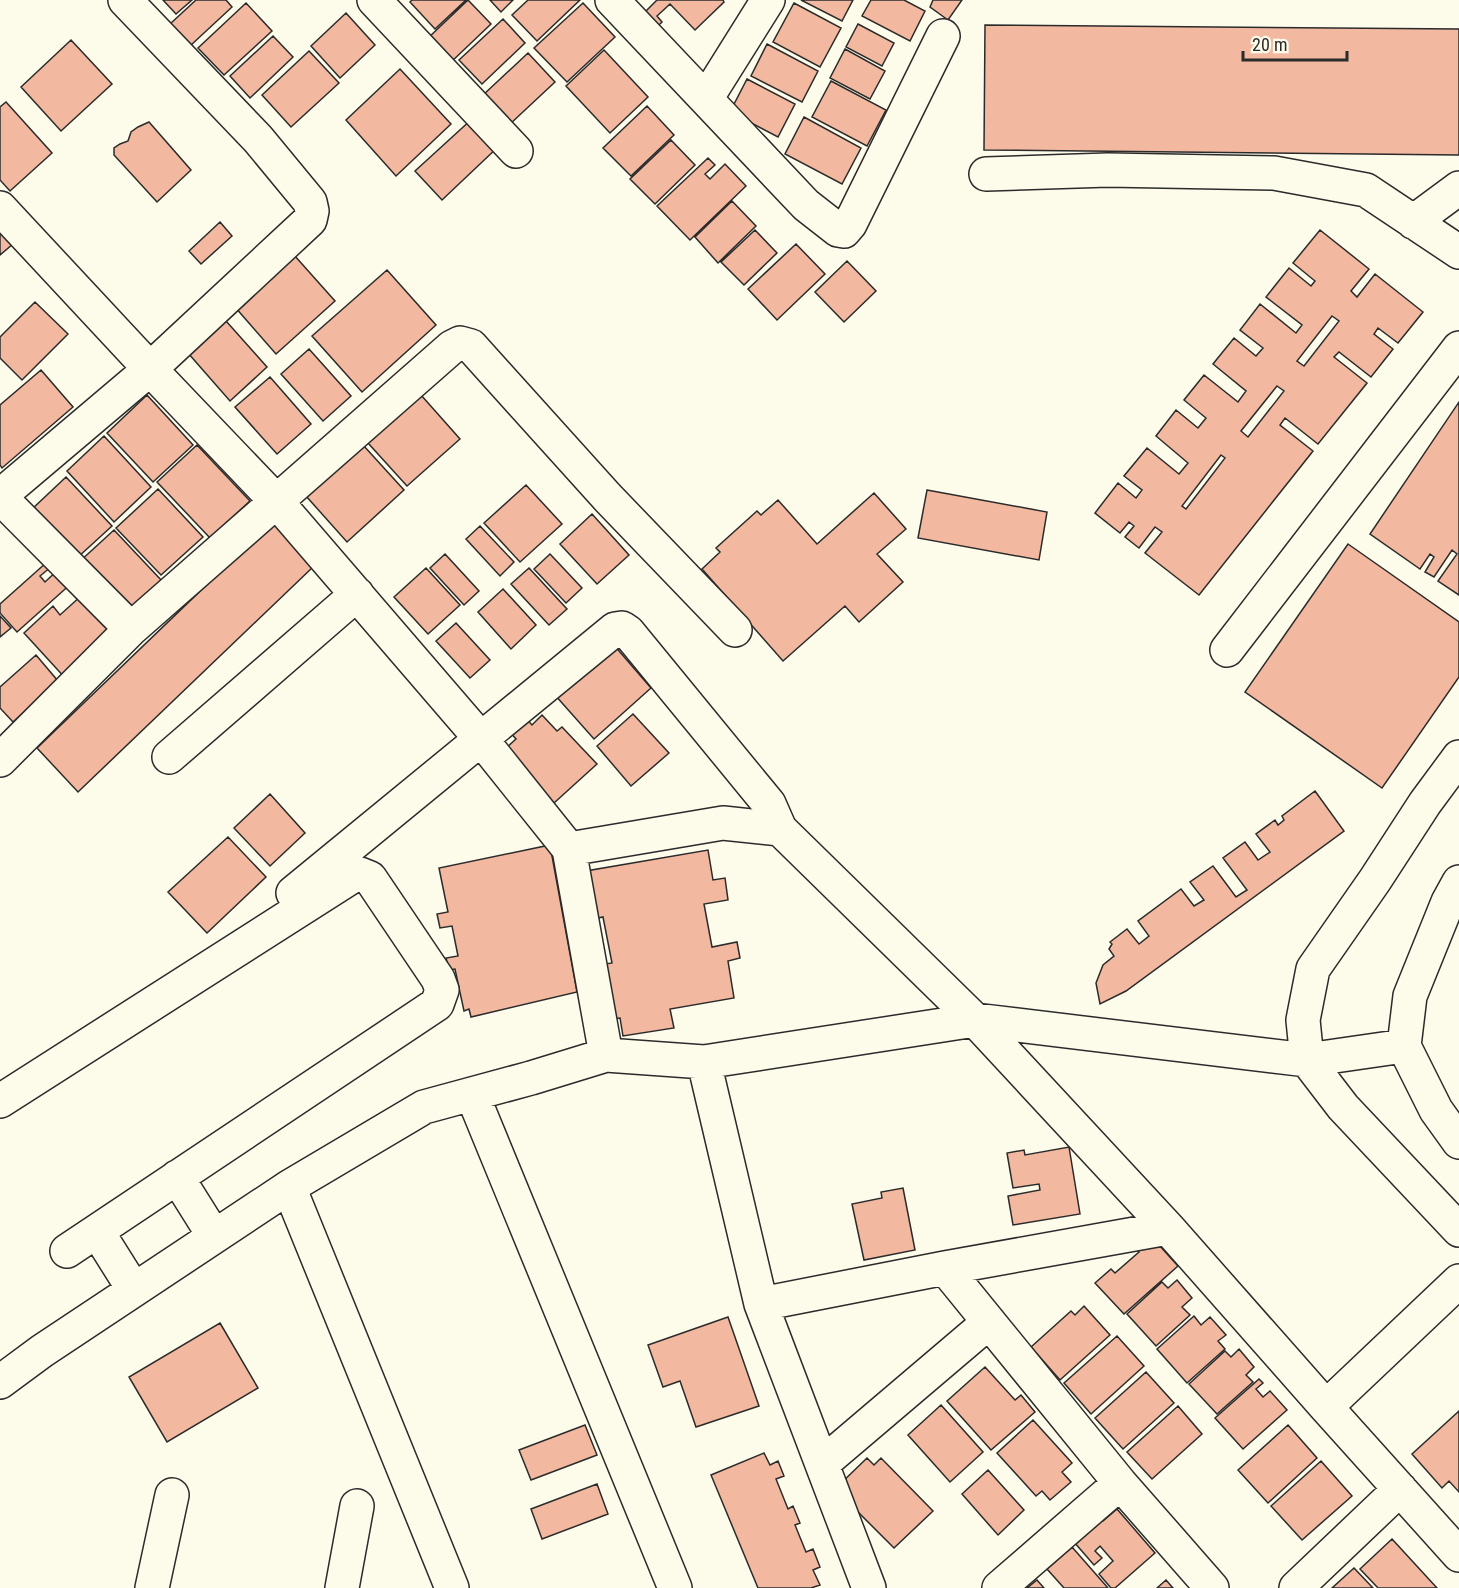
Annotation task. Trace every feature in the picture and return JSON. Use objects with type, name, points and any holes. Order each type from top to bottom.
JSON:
[{"type":"street","points":[[125,0],[258,139],[310,202],[312,211],[310,220],[150,369],[0,497],[131,629]]},
{"type":"street","points":[[374,0],[516,151]]},
{"type":"street","points":[[612,0],[806,205],[838,230],[844,231],[850,224],[943,36]]},
{"type":"street","points":[[706,99],[768,0]]},
{"type":"street","points":[[986,174],[1108,170],[1274,173],[1366,190],[1459,252]]},
{"type":"street","points":[[1413,222],[1459,188]]},
{"type":"street","points":[[0,208],[277,502],[481,739],[569,849],[606,1055]]},
{"type":"street","points":[[6,743],[131,629],[452,347],[460,344],[471,346],[608,498],[735,630]]},
{"type":"street","points":[[1227,650],[1459,348]]},
{"type":"street","points":[[170,757],[357,594]]},
{"type":"street","points":[[289,897],[603,638],[615,629],[622,628],[628,632],[769,804],[780,829],[975,1020],[1168,1227],[1459,1555]]},
{"type":"street","points":[[1459,757],[1425,802],[1375,880],[1313,969],[1303,1020],[1307,1060],[1343,1107],[1459,1230]]},
{"type":"street","points":[[569,849],[723,823],[780,829]]},
{"type":"street","points":[[0,1101],[351,877],[360,874],[370,878],[438,979],[442,990],[436,1004],[67,1251]]},
{"type":"street","points":[[1459,882],[1448,902],[1410,996],[1404,1046],[1436,1110],[1459,1142]]},
{"type":"street","points":[[0,1382],[42,1351],[289,1187],[424,1107],[606,1055],[704,1062],[975,1020],[1307,1060],[1404,1046]]},
{"type":"street","points":[[704,1062],[761,1304],[869,1588]]},
{"type":"street","points":[[472,1094],[675,1588]]},
{"type":"street","points":[[177,1177],[214,1236]]},
{"type":"street","points":[[289,1187],[452,1588]]},
{"type":"street","points":[[761,1304],[1168,1227]]},
{"type":"street","points":[[97,1231],[134,1290]]},
{"type":"street","points":[[945,1268],[1120,1483],[1212,1588]]},
{"type":"street","points":[[1326,1407],[1459,1281]]},
{"type":"street","points":[[822,1464],[989,1322]]},
{"type":"street","points":[[999,1588],[1120,1483]]},
{"type":"street","points":[[1296,1588],[1400,1490]]},
{"type":"street","points":[[152,1588],[172,1495]]},
{"type":"street","points":[[342,1588],[357,1506]]},
{"type":"building","points":[[163,0],[192,0],[176,14]]},
{"type":"building","points":[[196,0],[226,0],[232,7],[190,46],[170,24]]},
{"type":"building","points":[[412,0],[466,0],[435,29],[410,2]]},
{"type":"building","points":[[468,0],[491,24],[449,64],[426,40]]},
{"type":"building","points":[[490,0],[513,0],[501,12]]},
{"type":"building","points":[[528,0],[580,0],[537,41],[512,15]]},
{"type":"building","points":[[657,0],[723,0],[724,2],[695,30],[670,4],[657,16],[662,22],[657,27],[644,13]]},
{"type":"building","points":[[801,0],[853,0],[842,21]]},
{"type":"building","points":[[871,0],[904,0],[925,11],[910,41],[862,16]]},
{"type":"building","points":[[933,0],[962,0],[948,20],[930,7]]},
{"type":"building","points":[[246,3],[272,31],[224,75],[198,48]]},
{"type":"building","points":[[583,3],[615,37],[567,82],[534,48]]},
{"type":"building","points":[[794,3],[841,28],[820,67],[773,42]]},
{"type":"building","points":[[346,13],[375,45],[340,78],[311,46]]},
{"type":"building","points":[[503,19],[525,43],[482,84],[459,60]]},
{"type":"building","points":[[858,24],[894,43],[882,66],[846,47]]},
{"type":"building","points":[[985,25],[1459,29],[1459,155],[984,150]]},
{"type":"building","points":[[273,36],[293,57],[250,98],[230,76]]},
{"type":"building","points":[[71,40],[112,84],[61,131],[21,87]]},
{"type":"building","points":[[767,44],[818,71],[802,102],[751,76]]},
{"type":"building","points":[[845,49],[885,71],[870,99],[830,78]]},
{"type":"building","points":[[604,50],[648,97],[610,133],[566,86]]},
{"type":"building","points":[[309,51],[339,83],[291,127],[262,95]]},
{"type":"building","points":[[528,53],[555,82],[509,125],[482,96]]},
{"type":"building","points":[[400,69],[451,124],[396,176],[346,120]]},
{"type":"building","points":[[747,79],[795,104],[778,137],[730,112]]},
{"type":"building","points":[[831,81],[886,110],[867,146],[812,117]]},
{"type":"building","points":[[6,102],[52,153],[10,191],[0,180],[0,107]]},
{"type":"building","points":[[647,106],[674,135],[631,176],[603,148]]},
{"type":"building","points":[[804,117],[861,148],[842,184],[785,154]]},
{"type":"building","points":[[473,118],[499,146],[442,200],[415,171]]},
{"type":"building","points":[[149,122],[191,170],[157,202],[114,155],[114,148],[128,141],[131,132]]},
{"type":"building","points":[[671,140],[695,165],[655,204],[630,179]]},
{"type":"building","points":[[708,158],[715,165],[705,174],[710,179],[725,164],[746,186],[690,240],[657,206]]},
{"type":"building","points":[[732,201],[756,226],[718,263],[695,237]]},
{"type":"building","points":[[220,222],[232,236],[201,264],[189,251]]},
{"type":"building","points":[[755,230],[777,253],[744,285],[721,262]]},
{"type":"building","points":[[1320,230],[1369,269],[1351,291],[1357,297],[1375,274],[1423,312],[1398,343],[1378,328],[1374,334],[1393,349],[1371,377],[1339,352],[1334,357],[1367,383],[1318,444],[1285,418],[1280,425],[1313,451],[1199,595],[1145,553],[1162,532],[1155,527],[1139,548],[1125,537],[1134,526],[1129,522],[1120,533],[1095,513],[1118,483],[1136,498],[1142,490],[1124,476],[1147,448],[1179,474],[1188,463],[1156,436],[1176,410],[1198,428],[1206,418],[1184,400],[1204,375],[1238,402],[1246,391],[1213,364],[1234,338],[1256,356],[1263,348],[1240,330],[1260,304],[1296,333],[1302,325],[1266,297],[1289,268],[1311,286],[1315,281],[1293,263]],"holes":[[[1332,316],[1339,321],[1304,366],[1297,361]],[[1277,386],[1284,391],[1248,437],[1241,431]],[[1221,455],[1225,458],[1186,509],[1182,506]]]},
{"type":"building","points":[[2,231],[13,244],[0,255],[0,233]]},
{"type":"building","points":[[796,244],[825,274],[777,320],[748,289]]},
{"type":"building","points":[[294,255],[335,301],[276,354],[235,307]]},
{"type":"building","points":[[847,261],[876,291],[844,322],[815,292]]},
{"type":"building","points":[[387,270],[436,325],[362,392],[312,336]]},
{"type":"building","points":[[35,302],[68,334],[22,380],[0,358],[0,337]]},
{"type":"building","points":[[218,312],[267,367],[230,401],[181,345]]},
{"type":"building","points":[[309,349],[351,396],[323,421],[281,374]]},
{"type":"building","points":[[41,370],[73,407],[2,468],[0,465],[0,405]]},
{"type":"building","points":[[270,377],[311,424],[277,454],[235,407]]},
{"type":"building","points":[[147,395],[193,445],[153,482],[107,433]]},
{"type":"building","points":[[421,395],[460,439],[407,486],[368,443]]},
{"type":"building","points":[[1459,402],[1459,595],[1438,581],[1457,554],[1452,550],[1434,577],[1425,572],[1434,557],[1430,554],[1420,569],[1370,534]]},
{"type":"building","points":[[104,436],[151,487],[114,522],[67,471]]},
{"type":"building","points":[[197,445],[250,501],[210,538],[157,482]]},
{"type":"building","points":[[363,445],[404,490],[347,542],[306,496]]},
{"type":"building","points":[[66,477],[112,526],[77,558],[31,510]]},
{"type":"building","points":[[526,485],[562,524],[520,562],[484,523]]},
{"type":"building","points":[[158,489],[203,537],[161,575],[116,528]]},
{"type":"building","points":[[927,490],[1047,512],[1039,560],[918,538]]},
{"type":"building","points":[[874,493],[906,529],[877,554],[903,582],[859,622],[845,606],[783,661],[702,569],[720,552],[716,548],[757,511],[761,515],[778,500],[817,544]]},
{"type":"building","points":[[592,514],[629,555],[597,584],[560,544]]},
{"type":"building","points":[[272,522],[314,566],[78,792],[37,748]]},
{"type":"building","points":[[480,526],[514,562],[500,576],[466,539]]},
{"type":"building","points":[[114,530],[162,581],[126,614],[78,563]]},
{"type":"building","points":[[1348,544],[1459,622],[1459,677],[1382,788],[1245,692]]},
{"type":"building","points":[[445,554],[479,591],[464,605],[430,568]]},
{"type":"building","points":[[550,554],[582,588],[566,603],[534,569]]},
{"type":"building","points":[[47,562],[51,567],[40,576],[45,582],[60,568],[73,582],[17,632],[0,613],[0,604]]},
{"type":"building","points":[[426,568],[460,605],[428,634],[394,597]]},
{"type":"building","points":[[529,568],[567,609],[549,625],[511,584]]},
{"type":"building","points":[[503,589],[536,625],[511,649],[478,612]]},
{"type":"building","points":[[82,595],[117,635],[67,680],[24,633],[53,606],[60,615]]},
{"type":"building","points":[[0,616],[11,628],[0,637]]},
{"type":"building","points":[[456,623],[490,660],[470,678],[436,641]]},
{"type":"building","points":[[613,644],[651,688],[594,739],[555,695]]},
{"type":"building","points":[[36,655],[58,681],[13,722],[0,708],[0,687]]},
{"type":"building","points":[[633,714],[669,753],[631,786],[597,746]]},
{"type":"building","points":[[542,715],[557,731],[562,727],[597,764],[554,803],[505,749],[516,739],[509,731],[524,716],[532,725]]},
{"type":"building","points":[[1315,791],[1344,831],[1126,991],[1100,1004],[1096,983],[1103,965],[1114,956],[1109,949],[1112,944],[1110,942],[1127,929],[1139,944],[1149,936],[1138,921],[1181,889],[1194,906],[1204,900],[1190,882],[1213,866],[1236,897],[1247,890],[1223,858],[1245,842],[1258,860],[1270,852],[1256,834],[1275,820],[1278,825],[1284,820],[1282,816]]},
{"type":"building","points":[[270,794],[305,833],[270,866],[234,828]]},
{"type":"building","points":[[228,837],[266,877],[207,933],[168,892]]},
{"type":"building","points":[[550,845],[577,992],[471,1017],[469,1009],[464,1011],[455,969],[449,970],[446,958],[458,956],[452,926],[440,928],[437,914],[448,912],[439,868]]},
{"type":"building","points":[[708,850],[713,880],[725,878],[728,900],[704,904],[712,947],[737,942],[740,958],[728,961],[734,998],[670,1009],[674,1028],[623,1036],[620,1018],[612,1019],[593,966],[612,963],[603,917],[584,921],[586,871]]},
{"type":"building","points":[[1069,1147],[1080,1214],[1013,1225],[1008,1196],[1040,1190],[1039,1184],[1013,1188],[1007,1153],[1024,1150],[1025,1155]]},
{"type":"building","points":[[903,1188],[915,1250],[864,1260],[852,1204],[882,1198],[881,1192]]},
{"type":"building","points":[[1149,1234],[1178,1266],[1124,1314],[1095,1283],[1111,1269],[1115,1273],[1139,1252],[1134,1247]]},
{"type":"building","points":[[1177,1280],[1192,1298],[1182,1307],[1190,1315],[1156,1346],[1127,1314],[1162,1282],[1168,1288]]},
{"type":"building","points":[[1084,1306],[1110,1335],[1060,1380],[1031,1347],[1071,1311],[1075,1315]]},
{"type":"building","points":[[1194,1316],[1201,1325],[1210,1317],[1226,1335],[1218,1341],[1225,1349],[1187,1383],[1157,1349]]},
{"type":"building","points":[[728,1317],[759,1406],[696,1427],[680,1381],[663,1387],[648,1345]]},
{"type":"building","points":[[220,1323],[258,1388],[167,1442],[129,1377]]},
{"type":"building","points":[[1117,1336],[1144,1366],[1091,1414],[1064,1383]]},
{"type":"building","points":[[1239,1349],[1254,1367],[1246,1375],[1253,1382],[1217,1414],[1189,1384],[1225,1351],[1231,1357]]},
{"type":"building","points":[[985,1367],[1015,1400],[1021,1395],[1035,1412],[991,1450],[947,1401]]},
{"type":"building","points":[[1146,1372],[1174,1403],[1123,1449],[1095,1418]]},
{"type":"building","points":[[1259,1379],[1263,1383],[1256,1389],[1263,1397],[1270,1391],[1287,1410],[1243,1449],[1215,1418]]},
{"type":"building","points":[[941,1405],[983,1452],[950,1482],[908,1435]]},
{"type":"building","points":[[1178,1406],[1202,1434],[1152,1479],[1127,1452]]},
{"type":"building","points":[[1459,1411],[1459,1492],[1449,1481],[1442,1488],[1412,1454]]},
{"type":"building","points":[[1033,1420],[1072,1463],[1062,1472],[1071,1482],[1050,1500],[1042,1491],[1036,1496],[997,1453]]},
{"type":"building","points":[[585,1425],[597,1455],[531,1480],[519,1450]]},
{"type":"building","points":[[1288,1425],[1317,1458],[1268,1503],[1238,1470]]},
{"type":"building","points":[[764,1453],[770,1465],[778,1461],[784,1476],[776,1479],[788,1509],[793,1506],[800,1523],[795,1525],[806,1552],[813,1549],[820,1567],[813,1570],[820,1585],[811,1588],[758,1588],[711,1475]]},
{"type":"building","points":[[867,1458],[874,1465],[881,1458],[933,1511],[894,1548],[835,1489]]},
{"type":"building","points":[[1321,1461],[1352,1496],[1302,1540],[1271,1506]]},
{"type":"building","points":[[988,1470],[1024,1510],[998,1535],[962,1494]]},
{"type":"building","points":[[597,1484],[608,1514],[542,1539],[531,1509]]},
{"type":"building","points":[[1117,1509],[1155,1553],[1115,1588],[1111,1588],[1099,1574],[1113,1561],[1100,1546],[1095,1551],[1102,1558],[1094,1565],[1074,1542],[1101,1518],[1103,1521]]},
{"type":"building","points":[[1392,1539],[1437,1588],[1378,1588],[1360,1569]]},
{"type":"building","points":[[1072,1547],[1108,1588],[1064,1588],[1047,1569]]},
{"type":"building","points":[[1354,1568],[1373,1588],[1332,1588]]},
{"type":"building","points":[[1037,1580],[1044,1588],[1027,1588]]},
{"type":"building","points":[[1166,1580],[1173,1588],[1157,1588]]}]
